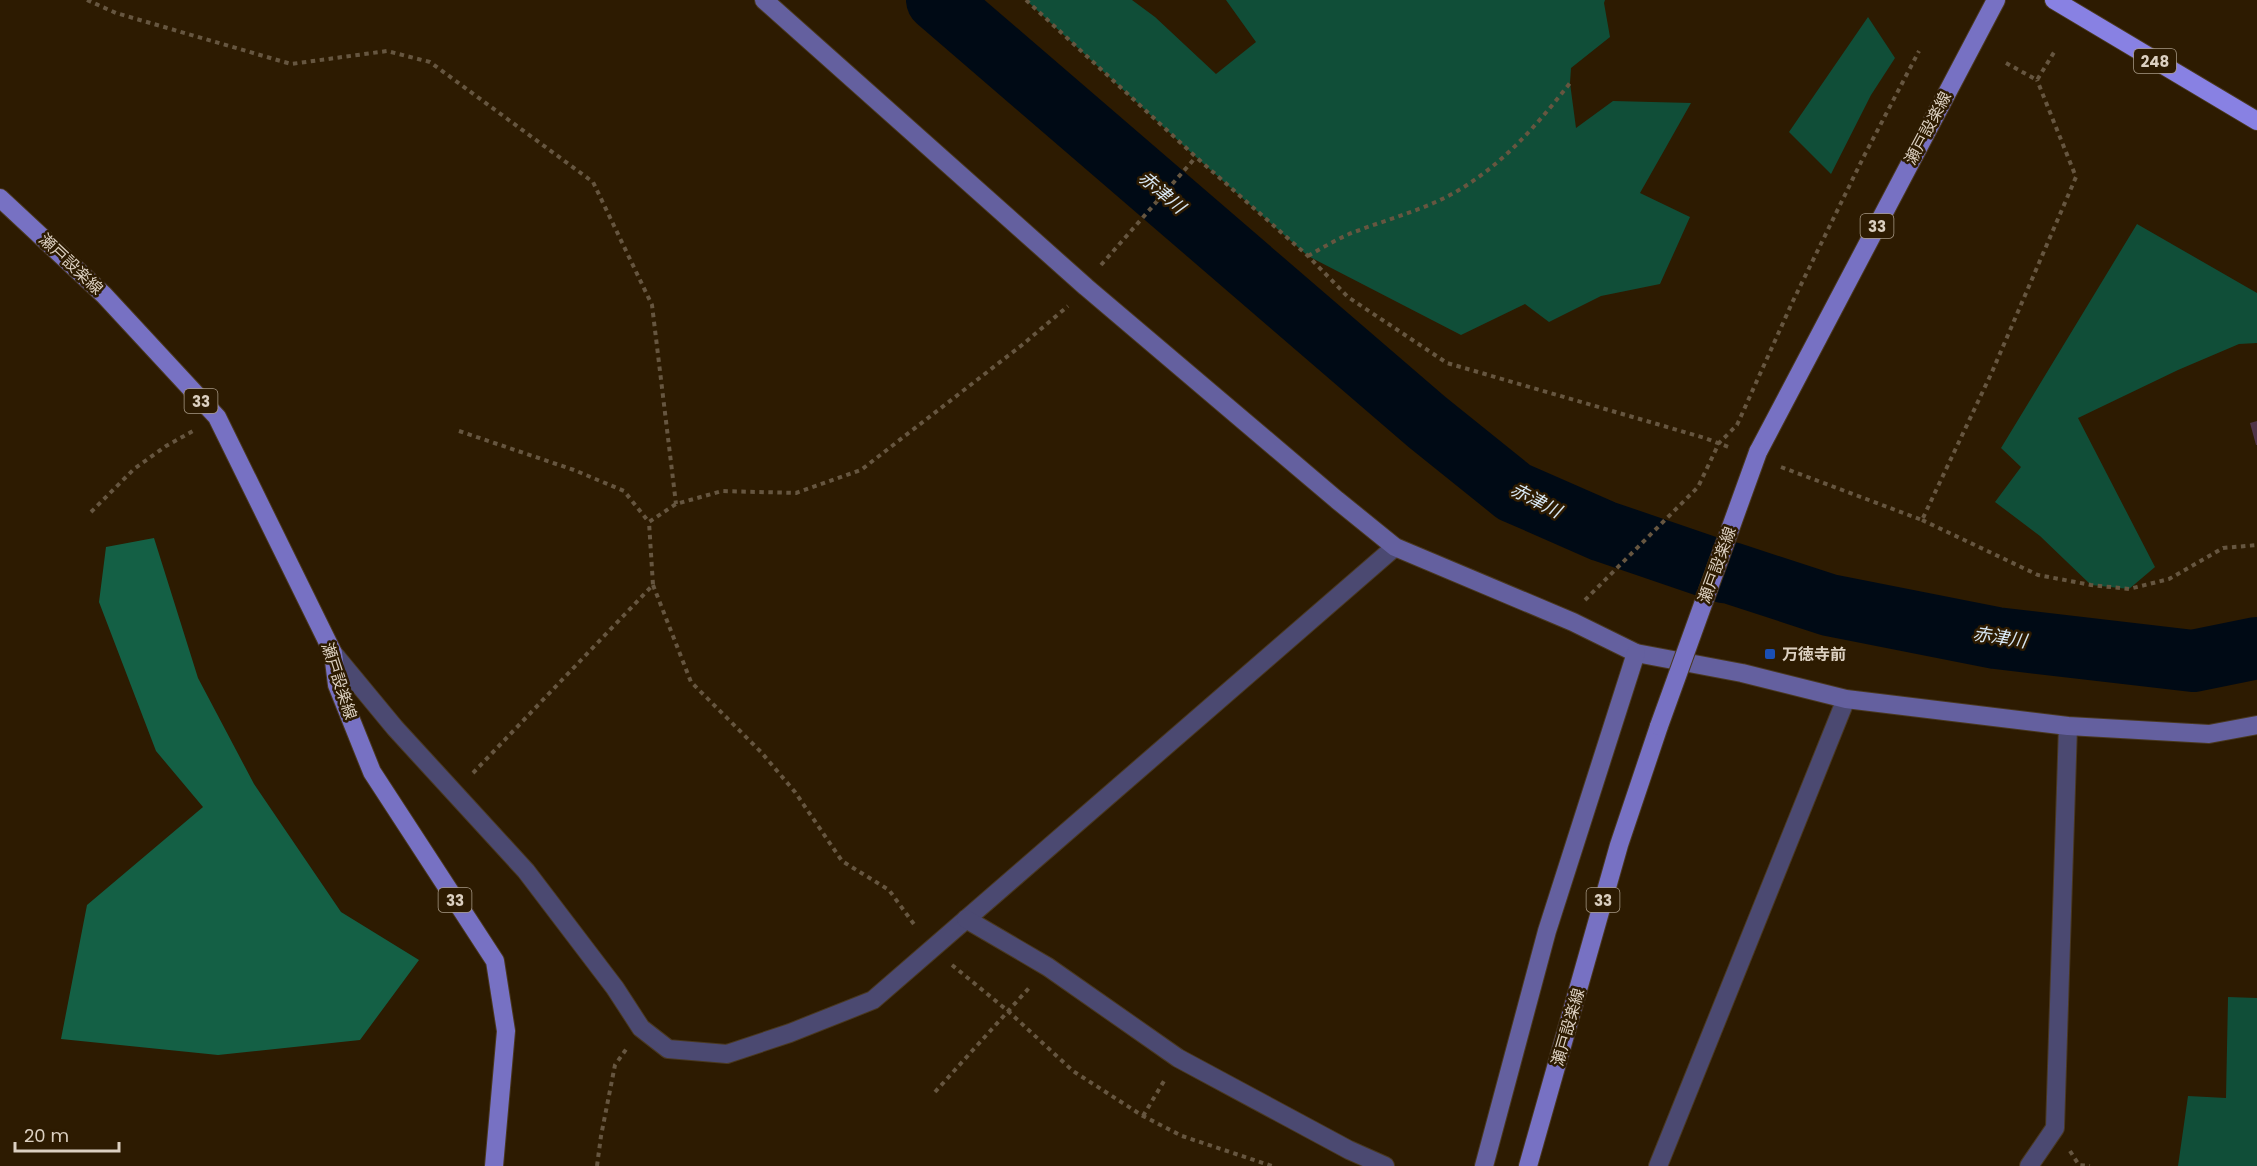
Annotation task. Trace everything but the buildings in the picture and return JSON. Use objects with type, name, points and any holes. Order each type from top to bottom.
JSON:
[{"type":"highway","name":"248","points":[[2054,0],[2257,121]]},
{"type":"main road","name":"瀬戸設楽線","points":[[1528,1166],[1619,845],[1749,452],[1995,0]]},
{"type":"main road","name":"瀬戸設楽線","points":[[0,198],[104,295],[217,417],[333,653],[337,685],[372,772],[495,961],[506,1031],[494,1166]]},
{"type":"street","points":[[764,0],[1086,287],[1311,479],[1395,547],[1573,622],[1636,653],[1742,673],[1846,699],[2068,726],[2209,734],[2257,725]]},
{"type":"street","points":[[333,653],[395,728],[526,871],[615,988],[641,1028],[668,1049],[727,1054],[790,1033],[873,1000],[1395,547]]},
{"type":"street","points":[[1484,1166],[1547,931],[1636,653]]},
{"type":"street","points":[[1658,1166],[1846,699]]},
{"type":"street","points":[[2029,1166],[2055,1128],[2068,726]]},
{"type":"street","points":[[966,919],[1048,967],[1178,1058],[1349,1150],[1385,1166]]},
{"type":"path","points":[[87,0],[116,13],[291,64],[387,51],[430,62],[593,182],[652,305],[676,504]]},
{"type":"path","points":[[1026,0],[1196,158],[1308,255],[1348,297],[1447,363],[1749,452]]},
{"type":"path","points":[[2037,80],[2055,49]]},
{"type":"path","points":[[1586,599],[1698,487],[1719,443],[1737,425],[1792,303],[1863,158],[1919,51]]},
{"type":"path","points":[[1922,520],[1992,372],[2076,177],[2037,80],[2006,63]]},
{"type":"path","points":[[1308,255],[1354,231],[1411,213],[1458,191],[1504,159],[1540,122],[1570,84]]},
{"type":"path","points":[[1101,266],[1196,158]]},
{"type":"path","points":[[649,522],[676,504],[722,491],[796,493],[861,470],[1022,345],[1070,304],[1086,287]]},
{"type":"path","points":[[91,512],[135,469],[166,446],[217,417]]},
{"type":"path","points":[[459,431],[574,470],[624,491],[649,522],[653,585],[691,682],[761,752],[795,792],[842,861],[890,890],[932,948],[1008,1011],[1073,1071],[1143,1116],[1182,1136],[1272,1166]]},
{"type":"path","points":[[1773,464],[1922,520],[2038,575],[2091,585],[2129,589],[2169,579],[2223,548],[2257,545]]},
{"type":"path","points":[[454,794],[653,585]]},
{"type":"path","points":[[935,1092],[1048,967]]},
{"type":"path","points":[[597,1166],[615,1065],[641,1028]]},
{"type":"path","points":[[1143,1116],[1178,1058]]},
{"type":"green space","points":[[1026,0],[1132,0],[1155,17],[1216,74],[1256,42],[1226,0],[1605,0],[1610,37],[1571,68],[1570,83],[1576,128],[1613,101],[1691,103],[1640,193],[1690,217],[1660,284],[1601,296],[1549,322],[1525,304],[1461,335],[1308,256],[1196,157]]},
{"type":"green space","points":[[1868,17],[1895,58],[1871,95],[1831,174],[1789,132]]},
{"type":"green space","points":[[2137,224],[2257,293],[2257,343],[2239,344],[2178,370],[2078,418],[2155,567],[2129,589],[2091,585],[2040,536],[1995,502],[2021,467],[2001,448]]},
{"type":"green space","points":[[154,538],[198,678],[254,784],[341,912],[419,960],[360,1040],[218,1055],[61,1039],[87,905],[203,807],[156,751],[99,602],[106,547]]},
{"type":"green space","points":[[2228,997],[2257,998],[2257,1166],[2178,1166],[2188,1096],[2226,1098]]},
{"type":"waterway","name":"赤津川","points":[[937,0],[1427,422],[1514,492],[1603,531],[1829,605],[1996,638],[2193,661],[2257,648]]},
{"type":"place","name":"万徳寺前","points":[[1770,654]]}]
